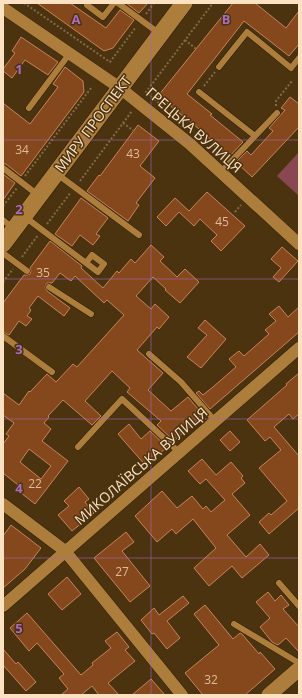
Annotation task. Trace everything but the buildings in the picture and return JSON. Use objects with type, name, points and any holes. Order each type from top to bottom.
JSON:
[{"type":"main road","name":"МИРУ ПРОСПЕКТ","points":[[3,244],[14,222],[40,196],[184,3]]},
{"type":"street","name":"ГРЕЦЬКА ВУЛИЦЯ","points":[[7,8],[120,88],[190,144],[299,244]]},
{"type":"street","name":"МИКОЛАЇВСЬКА ВУЛИЦЯ","points":[[3,606],[299,348]]},
{"type":"street","points":[[3,504],[65,551],[182,695]]},
{"type":"street","points":[[268,695],[299,669]]},
{"type":"lane","points":[[87,5],[103,17],[114,3]]},
{"type":"lane","points":[[118,3],[160,35]]},
{"type":"lane","points":[[219,67],[247,32],[291,68],[299,58]]},
{"type":"lane","points":[[29,108],[70,53]]},
{"type":"lane","points":[[199,92],[255,136]]},
{"type":"lane","points":[[221,172],[277,113]]},
{"type":"lane","points":[[3,168],[40,196]]},
{"type":"lane","points":[[56,174],[138,236]]},
{"type":"lane","points":[[14,222],[42,231],[86,263]]},
{"type":"lane","points":[[3,253],[27,271]]},
{"type":"lane","points":[[49,287],[91,314]]},
{"type":"lane","points":[[3,336],[52,372]]},
{"type":"lane","points":[[149,354],[181,382],[215,421]]},
{"type":"lane","points":[[78,447],[122,400],[179,452]]},
{"type":"lane","points":[[279,583],[299,606]]},
{"type":"lane","points":[[234,624],[299,663]]},
{"type":"path","points":[[24,3],[110,62],[154,3]]},
{"type":"path","points":[[146,92],[213,3]]},
{"type":"path","points":[[185,40],[196,49]]},
{"type":"path","points":[[199,92],[219,67]]},
{"type":"path","points":[[276,100],[292,81]]},
{"type":"path","points":[[3,206],[91,88]]},
{"type":"path","points":[[3,282],[133,110]]},
{"type":"path","points":[[123,123],[134,131]]},
{"type":"path","points":[[235,212],[241,204]]},
{"type":"shaded area","points":[[299,152],[299,196],[277,176]]}]
